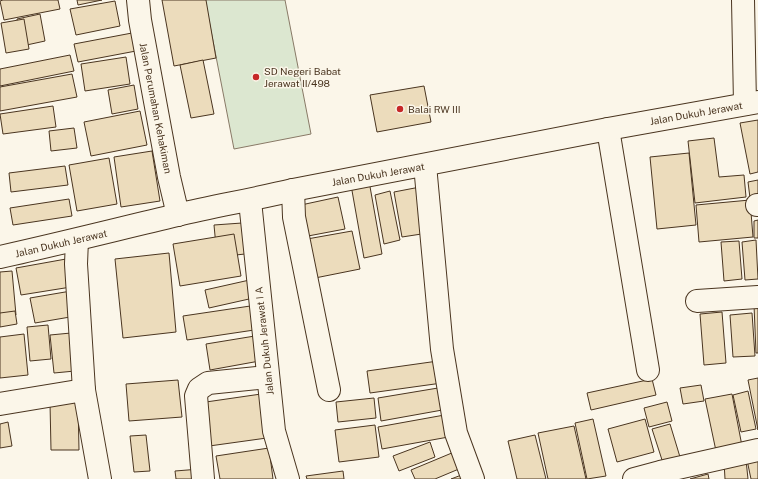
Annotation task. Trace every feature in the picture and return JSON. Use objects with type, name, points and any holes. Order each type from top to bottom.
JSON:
[{"type":"street","name":"Jalan Perumahan Kehakiman","points":[[138,0],[140,20],[169,177],[178,215]]},
{"type":"street","points":[[742,0],[752,103]]},
{"type":"street","name":"Jalan Dukuh Jerawat","points":[[0,257],[178,215],[250,201],[293,190],[608,129],[752,103]]},
{"type":"street","points":[[608,129],[648,370]]},
{"type":"street","points":[[425,165],[442,349],[456,433],[473,479]]},
{"type":"street","points":[[293,190],[294,217],[329,390]]},
{"type":"street","name":"Jalan Dukuh Jerawat I A","points":[[250,201],[267,377],[274,431],[288,479]]},
{"type":"street","points":[[77,240],[76,264],[84,390],[100,479]]},
{"type":"street","points":[[697,300],[758,297]]},
{"type":"street","points":[[203,479],[196,396],[199,389],[208,383],[267,377]]},
{"type":"street","points":[[0,404],[84,390]]},
{"type":"street","points":[[634,479],[660,475],[758,450]]},
{"type":"green space","points":[[205,0],[285,0],[311,134],[234,149]]},
{"type":"building","points":[[58,0],[60,9],[4,20],[0,1]]},
{"type":"building","points":[[77,0],[102,0],[78,5]]},
{"type":"building","points":[[162,0],[206,0],[216,58],[174,66]]},
{"type":"building","points":[[115,1],[120,26],[76,35],[70,9]]},
{"type":"building","points":[[40,14],[45,41],[22,46],[17,19]]},
{"type":"building","points":[[24,19],[29,49],[6,53],[1,23]]},
{"type":"building","points":[[132,33],[136,51],[78,62],[74,44]]},
{"type":"building","points":[[70,55],[74,71],[0,86],[0,69]]},
{"type":"building","points":[[126,57],[130,84],[85,91],[81,64]]},
{"type":"building","points":[[203,60],[214,114],[191,118],[180,65]]},
{"type":"building","points":[[72,74],[77,97],[0,111],[0,87]]},
{"type":"building","points":[[134,85],[138,109],[112,114],[108,90]]},
{"type":"building","name":"Balai RW III","points":[[424,86],[431,122],[377,132],[370,95]]},
{"type":"building","points":[[53,106],[56,127],[3,134],[0,114]]},
{"type":"building","points":[[140,111],[147,145],[91,156],[84,122]]},
{"type":"building","points":[[758,120],[758,172],[750,174],[740,123]]},
{"type":"building","points":[[74,128],[77,148],[51,151],[49,131]]},
{"type":"building","points":[[714,138],[719,177],[744,175],[746,197],[695,203],[688,141]]},
{"type":"building","points":[[152,151],[160,201],[121,207],[114,157]]},
{"type":"building","points":[[689,153],[696,225],[657,229],[650,157]]},
{"type":"building","points":[[109,158],[117,204],[77,211],[69,165]]},
{"type":"building","points":[[65,166],[68,185],[11,192],[9,173]]},
{"type":"building","points":[[758,180],[758,197],[750,198],[748,182]]},
{"type":"building","points":[[369,181],[382,254],[364,258],[351,185]]},
{"type":"building","points":[[420,187],[428,233],[402,237],[394,192]]},
{"type":"building","points":[[390,191],[400,240],[384,244],[375,195]]},
{"type":"building","points":[[338,197],[345,229],[308,236],[301,205]]},
{"type":"building","points":[[69,199],[72,216],[13,225],[10,208]]},
{"type":"building","points":[[750,200],[753,237],[699,242],[696,205]]},
{"type":"building","points":[[758,220],[758,238],[754,238],[754,221]]},
{"type":"building","points":[[242,223],[245,254],[217,257],[214,225]]},
{"type":"building","points":[[352,231],[360,269],[315,278],[307,239]]},
{"type":"building","points":[[234,234],[241,276],[180,286],[173,244]]},
{"type":"building","points":[[756,240],[758,279],[745,280],[742,242]]},
{"type":"building","points":[[739,241],[742,279],[724,281],[721,242]]},
{"type":"building","points":[[169,253],[176,332],[123,338],[115,259]]},
{"type":"building","points":[[66,259],[71,287],[21,295],[16,268]]},
{"type":"building","points":[[12,271],[16,315],[0,316],[0,272]]},
{"type":"building","points":[[254,279],[258,297],[209,308],[205,290]]},
{"type":"building","points":[[71,291],[76,316],[35,323],[30,298]]},
{"type":"building","points":[[257,305],[261,329],[187,340],[183,316]]},
{"type":"building","points":[[754,305],[758,305],[758,353],[756,353]]},
{"type":"building","points":[[15,311],[17,324],[0,327],[0,313]]},
{"type":"building","points":[[722,312],[726,363],[704,365],[700,314]]},
{"type":"building","points":[[752,313],[755,356],[733,357],[730,315]]},
{"type":"building","points":[[48,325],[51,359],[30,361],[27,327]]},
{"type":"building","points":[[71,333],[75,371],[54,373],[50,335]]},
{"type":"building","points":[[24,334],[28,375],[0,378],[0,337]]},
{"type":"building","points":[[261,335],[265,360],[210,370],[206,344]]},
{"type":"building","points":[[438,361],[442,383],[370,393],[367,371]]},
{"type":"building","points":[[758,378],[758,430],[748,380]]},
{"type":"building","points":[[652,379],[656,395],[591,410],[587,393]]},
{"type":"building","points":[[178,380],[182,417],[129,421],[126,384]]},
{"type":"building","points":[[701,385],[704,401],[683,404],[680,388]]},
{"type":"building","points":[[444,387],[448,409],[381,421],[378,398]]},
{"type":"building","points":[[748,391],[756,429],[741,432],[733,395]]},
{"type":"building","points":[[268,393],[274,437],[202,447],[199,403]]},
{"type":"building","points":[[732,394],[742,446],[716,451],[705,399]]},
{"type":"building","points":[[374,398],[376,418],[338,422],[336,402]]},
{"type":"building","points":[[78,402],[79,450],[51,450],[50,403]]},
{"type":"building","points":[[667,402],[672,421],[649,427],[644,408]]},
{"type":"building","points":[[450,414],[454,436],[382,449],[378,427]]},
{"type":"building","points":[[593,419],[606,476],[587,479],[575,423]]},
{"type":"building","points":[[645,419],[654,452],[617,462],[608,429]]},
{"type":"building","points":[[8,422],[12,446],[0,448],[0,424]]},
{"type":"building","points":[[670,424],[680,457],[663,463],[652,429]]},
{"type":"building","points":[[375,425],[379,457],[339,462],[335,430]]},
{"type":"building","points":[[574,426],[586,479],[548,479],[538,433]]},
{"type":"building","points":[[146,435],[150,471],[134,472],[130,436]]},
{"type":"building","points":[[535,435],[546,479],[517,479],[508,441]]},
{"type":"building","points":[[430,442],[435,457],[399,471],[393,456]]},
{"type":"building","points":[[269,448],[273,479],[220,479],[216,456]]},
{"type":"building","points":[[459,450],[466,466],[435,479],[415,479],[411,470]]},
{"type":"building","points":[[758,458],[758,479],[751,479],[747,460]]},
{"type":"building","points":[[746,460],[748,479],[725,479],[724,462]]},
{"type":"building","points":[[200,469],[201,479],[176,479],[175,471]]},
{"type":"building","points":[[343,471],[344,479],[307,479],[306,476]]},
{"type":"building","points":[[464,474],[466,479],[451,479]]},
{"type":"building","points":[[708,474],[709,479],[690,479]]},
{"type":"place","name":"SD Negeri Babat Jerawat II/498","points":[[256,77]]},
{"type":"place","name":"Balai RW III","points":[[400,109]]}]
